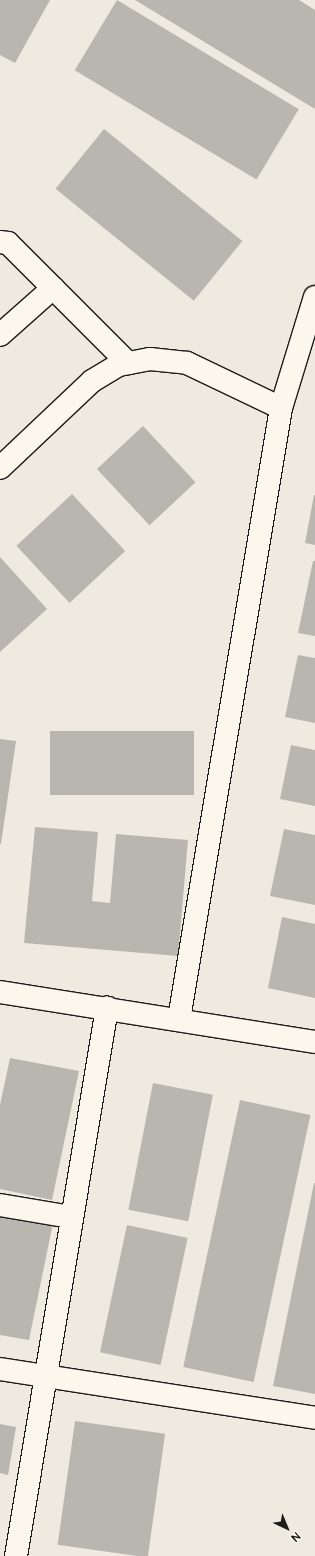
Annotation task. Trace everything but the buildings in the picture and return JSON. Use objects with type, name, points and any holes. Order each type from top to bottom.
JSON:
[{"type":"street","points":[[4,242],[53,288],[128,363]]},
{"type":"street","points":[[0,335],[53,288]]},
{"type":"street","points":[[179,1019],[281,408],[315,297]]},
{"type":"street","points":[[0,468],[92,382],[119,365],[128,363],[150,359],[187,363],[281,408]]},
{"type":"street","points":[[0,992],[179,1019],[315,1042]]},
{"type":"street","points":[[16,1556],[44,1376],[106,1008]]},
{"type":"street","points":[[0,1205],[71,1217]]},
{"type":"street","points":[[0,1369],[315,1418]]}]
